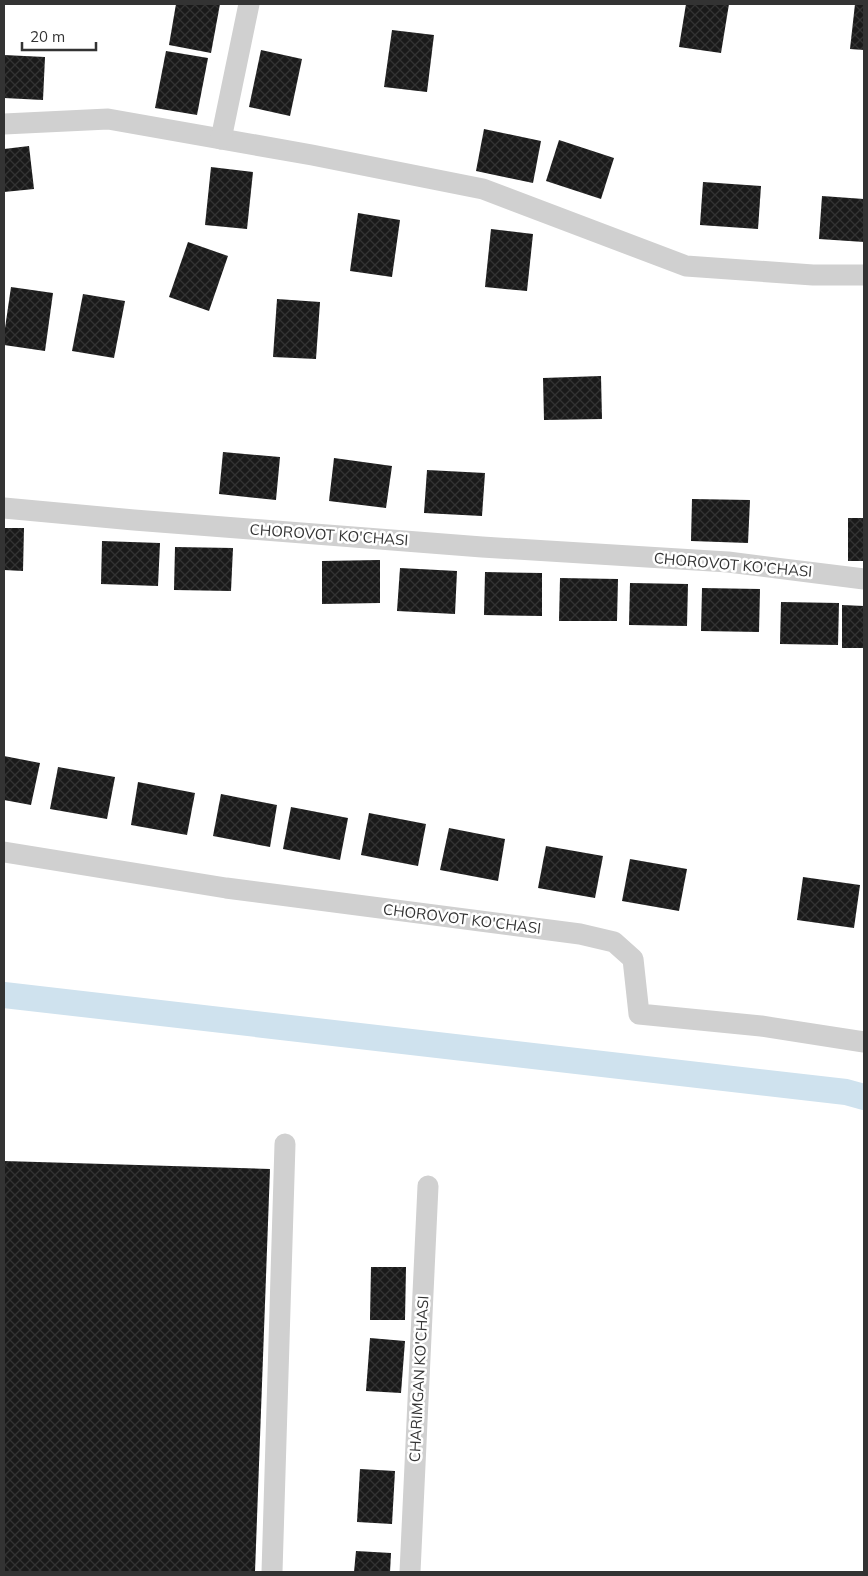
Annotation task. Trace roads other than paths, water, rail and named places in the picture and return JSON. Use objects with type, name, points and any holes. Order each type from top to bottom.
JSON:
[{"type":"street","points":[[221,139],[248,4]]},
{"type":"street","points":[[4,124],[108,119],[312,155],[482,189],[686,266],[813,276],[864,274]]},
{"type":"street","name":"CHOROVOT KO'CHASI","points":[[4,508],[482,547],[728,562],[864,580]]},
{"type":"street","name":"CHOROVOT KO'CHASI","points":[[4,852],[226,888],[580,934],[614,942],[633,959],[638,1014],[761,1026],[864,1042]]},
{"type":"street","points":[[272,1572],[285,1144]]},
{"type":"street","name":"CHARIMGAN KO'CHASI","points":[[410,1572],[428,1186]]},
{"type":"waterway","points":[[4,995],[846,1092],[864,1097]]}]
